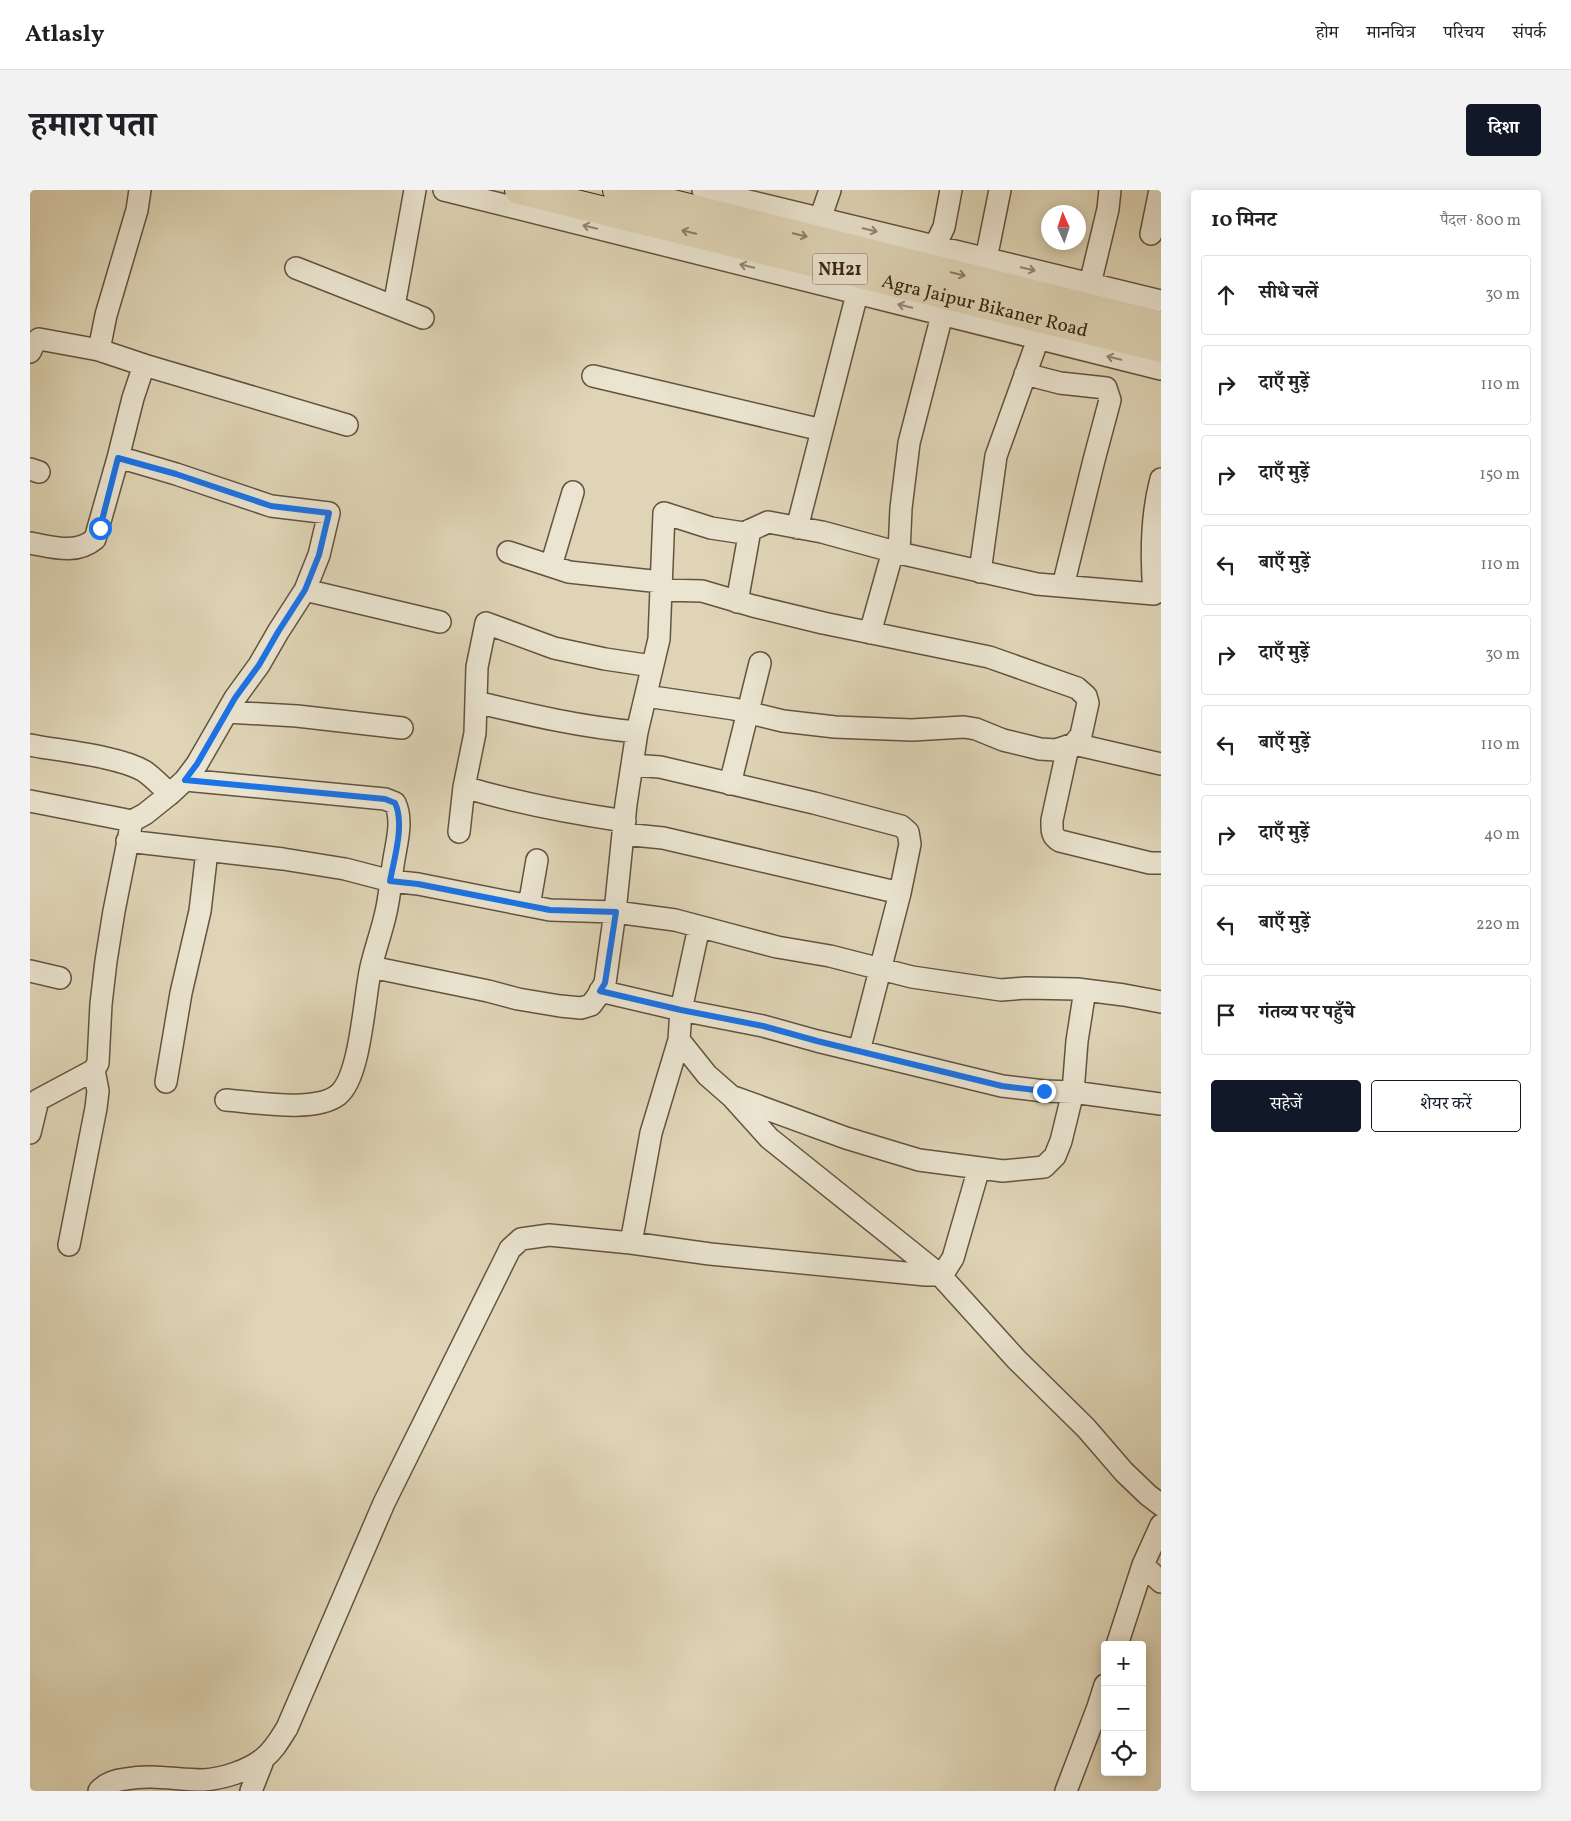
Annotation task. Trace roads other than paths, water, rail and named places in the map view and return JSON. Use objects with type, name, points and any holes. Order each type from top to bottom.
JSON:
[{"type":"highway","name":"Agra Jaipur Bikaner Road","points":[[519,190],[1161,348]]},
{"type":"highway","name":"Agra Jaipur Bikaner Road","points":[[617,190],[1161,326]]},
{"type":"street","points":[[99,350],[106,315],[137,210],[140,190]]},
{"type":"street","points":[[394,306],[415,190]]},
{"type":"street","points":[[444,190],[1161,370]]},
{"type":"street","points":[[703,190],[1161,301]]},
{"type":"street","points":[[820,218],[830,190]]},
{"type":"street","points":[[935,246],[944,227],[951,190]]},
{"type":"street","points":[[986,259],[1000,190]]},
{"type":"street","points":[[1090,284],[1108,208],[1110,190]]},
{"type":"street","points":[[1151,234],[1160,190]]},
{"type":"street","points":[[296,268],[423,318]]},
{"type":"street","points":[[797,528],[857,294]]},
{"type":"street","points":[[870,633],[896,552],[909,443],[942,315]]},
{"type":"street","points":[[30,352],[39,339],[99,350],[347,425]]},
{"type":"street","points":[[980,572],[996,456],[1038,339]]},
{"type":"street","points":[[30,543],[61,549],[77,549],[95,539],[133,398],[144,365]]},
{"type":"street","points":[[1025,374],[1060,383],[1106,388],[1110,400],[1063,586]]},
{"type":"street","points":[[593,376],[822,430]]},
{"type":"street","points":[[70,1245],[97,1103],[98,1091],[94,1070],[99,1057],[101,1004],[106,961],[130,831],[145,814],[178,787],[201,757],[235,698],[259,665],[305,590],[319,555],[329,513],[271,506],[176,474],[118,458]]},
{"type":"street","points":[[371,967],[469,986],[518,999],[560,1006],[581,1008],[591,1004],[600,991],[605,983],[616,912],[624,828],[637,732],[659,639],[664,513],[711,528],[744,533],[768,522],[822,532],[896,552],[1037,584],[1154,594],[1158,491],[1161,479]]},
{"type":"street","points":[[551,566],[573,492]]},
{"type":"street","points":[[737,602],[750,530]]},
{"type":"street","points":[[508,552],[570,572],[702,591],[737,602],[823,623],[989,657],[1076,688],[1086,696],[1088,703],[1081,735],[1071,746],[1052,820],[1054,838],[1150,863],[1161,863]]},
{"type":"street","points":[[305,590],[440,622]]},
{"type":"street","points":[[459,832],[464,787],[476,733],[477,667],[486,623],[554,648],[605,659],[652,666]]},
{"type":"street","points":[[730,784],[760,663]]},
{"type":"street","points":[[646,696],[734,709],[783,722],[836,727],[912,730],[964,726],[1003,740],[1040,749],[1056,750],[1071,746],[1161,764]]},
{"type":"street","points":[[476,702],[554,721],[637,732]]},
{"type":"street","points":[[227,712],[297,716],[402,728]]},
{"type":"street","points":[[30,745],[113,760],[130,765],[178,787],[385,799],[395,803],[399,811],[399,830],[386,911],[371,967],[356,1055],[348,1083],[338,1095],[322,1102],[296,1105],[226,1100]]},
{"type":"street","points":[[632,765],[660,767],[814,803],[901,826],[908,832],[910,844],[900,893],[860,1051]]},
{"type":"street","points":[[464,787],[510,800],[586,816],[663,838],[900,893]]},
{"type":"street","points":[[30,801],[130,831],[207,851],[283,859],[345,869],[390,881],[418,884],[550,910],[616,912],[675,920],[777,948],[830,956],[912,977],[1001,990],[1026,988],[1085,990],[1161,1002]]},
{"type":"street","points":[[166,1082],[181,993],[200,910],[207,851]]},
{"type":"street","points":[[529,906],[537,860]]},
{"type":"street","points":[[631,1243],[651,1133],[679,1040],[681,1010],[699,927]]},
{"type":"street","points":[[30,971],[60,978]]},
{"type":"street","points":[[731,1096],[846,1138],[918,1160],[1003,1171],[1044,1167],[1055,1156],[1061,1141],[1073,1092],[1085,990]]},
{"type":"street","points":[[600,991],[681,1010],[763,1026],[1002,1086],[1073,1092],[1161,1104]]},
{"type":"street","points":[[679,1040],[707,1075],[731,1096],[769,1138],[940,1275],[1016,1359],[1086,1428],[1124,1472],[1161,1505]]},
{"type":"street","points":[[30,1133],[34,1100],[94,1070]]},
{"type":"street","points":[[99,1791],[115,1781],[138,1777],[203,1780],[217,1784],[264,1758],[277,1744],[287,1728],[384,1503],[510,1249],[521,1239],[549,1235],[779,1261],[940,1275],[953,1258],[979,1168]]},
{"type":"street","points":[[1118,1641],[1143,1565],[1161,1525]]},
{"type":"street","points":[[1143,1565],[1161,1582]]},
{"type":"street","points":[[1066,1791],[1105,1686]]},
{"type":"street","points":[[251,1791],[264,1758]]}]
